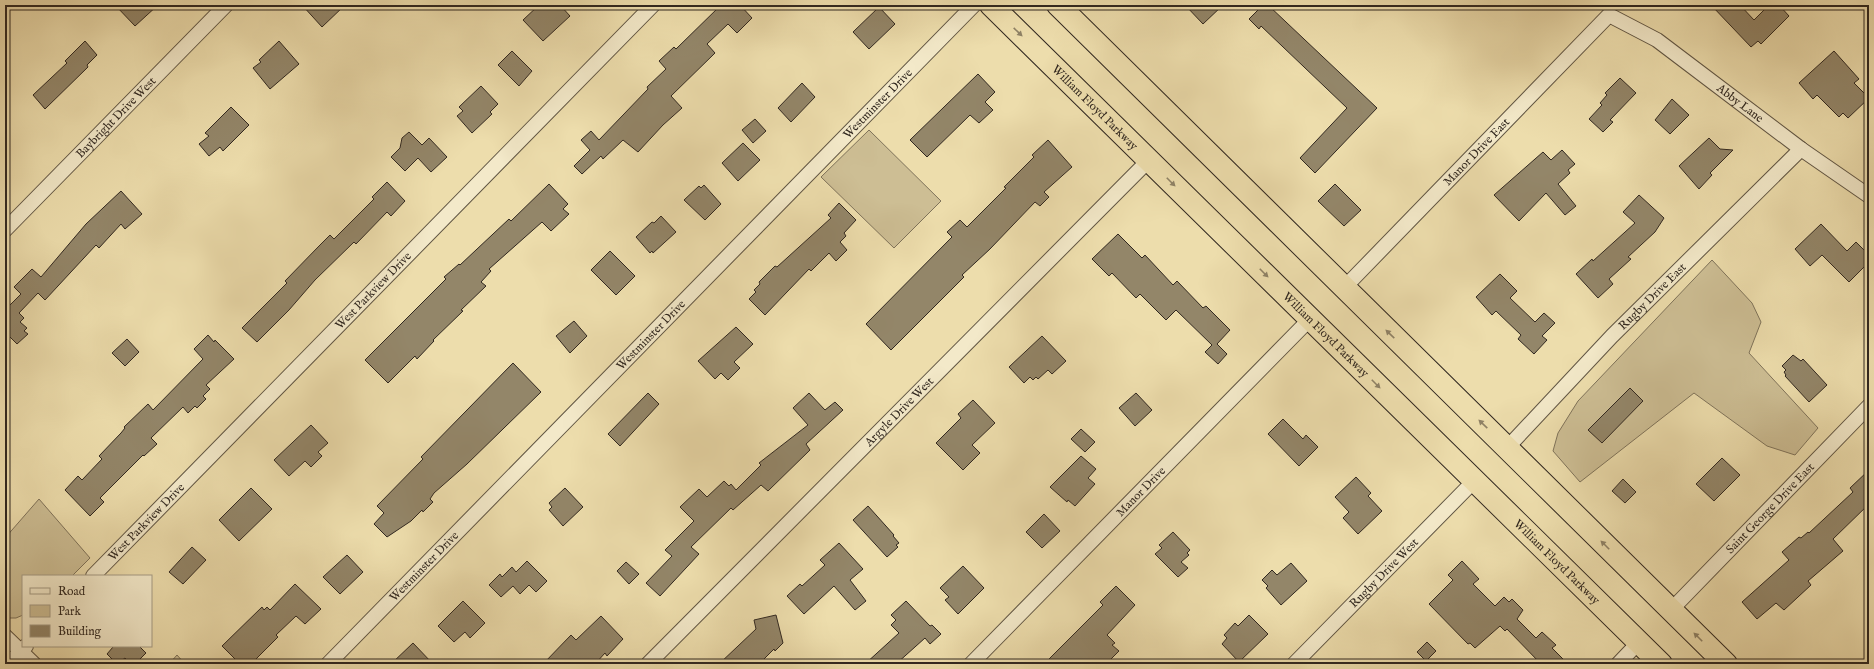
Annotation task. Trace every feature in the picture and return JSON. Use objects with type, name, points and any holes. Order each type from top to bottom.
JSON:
[{"type":"highway","name":"William Floyd Parkway","points":[[991,5],[1661,664]]},
{"type":"highway","points":[[1058,5],[1726,664]]},
{"type":"street","name":"Baybright Drive West","points":[[5,230],[226,5]]},
{"type":"street","name":"West Parkview Drive","points":[[94,575],[653,5]]},
{"type":"street","name":"Westminster Drive","points":[[328,664],[974,5]]},
{"type":"street","name":"Manor Drive East","points":[[1344,288],[1609,15]]},
{"type":"street","name":"Abby Lane","points":[[1609,15],[1658,40],[1802,149],[1869,196]]},
{"type":"street","name":"Rugby Drive East","points":[[1507,448],[1612,336],[1802,149]]},
{"type":"street","name":"Argyle Drive West","points":[[648,664],[1149,160]]},
{"type":"street","name":"Manor Drive","points":[[971,664],[1310,319]]},
{"type":"street","name":"Saint George Drive East","points":[[1671,610],[1869,406]]},
{"type":"street","name":"Rugby Drive West","points":[[1294,664],[1474,481]]},
{"type":"street","points":[[5,636],[23,649],[34,664]]},
{"type":"street","points":[[1618,664],[1639,642]]},
{"type":"street","points":[[8,664],[23,649]]},
{"type":"green space","points":[[869,130],[941,201],[894,248],[821,177]]},
{"type":"green space","points":[[1712,260],[1752,303],[1761,322],[1749,353],[1818,428],[1795,455],[1767,446],[1694,393],[1580,482],[1553,451],[1558,433],[1578,401]]},
{"type":"green space","points":[[39,499],[90,558],[73,575],[22,575],[22,615],[16,618],[6,618],[5,538]]},
{"type":"green space","points":[[177,655],[185,664],[169,664]]},
{"type":"building","points":[[115,5],[158,5],[135,26]]},
{"type":"building","points":[[302,5],[345,5],[322,27]]},
{"type":"building","points":[[539,5],[560,5],[570,16],[543,41],[523,20]]},
{"type":"building","points":[[721,5],[740,5],[752,18],[737,33],[728,24],[707,44],[715,53],[671,96],[682,108],[663,125],[638,152],[623,140],[603,159],[601,156],[582,174],[574,166],[590,150],[581,140],[591,131],[599,140],[648,89],[647,87],[666,69],[659,61],[674,47],[676,49]]},
{"type":"building","points":[[1185,5],[1223,5],[1203,24]]},
{"type":"building","points":[[1263,5],[1268,5],[1377,108],[1315,173],[1300,158],[1347,108],[1261,26],[1259,29],[1249,19]]},
{"type":"building","points":[[1711,5],[1740,5],[1754,20],[1769,5],[1779,5],[1789,16],[1761,44],[1758,41],[1751,47]]},
{"type":"building","points":[[879,7],[895,24],[869,49],[853,32]]},
{"type":"building","points":[[85,41],[97,55],[87,65],[88,67],[45,109],[33,95],[67,63],[65,61]]},
{"type":"building","points":[[279,41],[299,64],[270,89],[253,68],[261,62],[259,60]]},
{"type":"building","points":[[512,51],[532,71],[519,86],[498,65]]},
{"type":"building","points":[[1834,51],[1859,79],[1854,83],[1869,98],[1848,118],[1843,113],[1839,117],[1817,95],[1813,99],[1799,83]]},
{"type":"building","points":[[978,74],[995,92],[985,102],[993,110],[979,123],[970,115],[927,157],[910,140]]},
{"type":"building","points":[[1620,78],[1636,93],[1610,120],[1613,122],[1603,132],[1589,119],[1602,105],[1600,103],[1607,95],[1605,93]]},
{"type":"building","points":[[802,83],[815,97],[791,122],[778,108]]},
{"type":"building","points":[[481,86],[498,104],[490,112],[492,114],[472,133],[457,116],[463,111],[459,107]]},
{"type":"building","points":[[1672,99],[1689,115],[1670,134],[1655,120]]},
{"type":"building","points":[[231,107],[249,125],[223,151],[220,147],[209,156],[199,144],[209,136],[205,133]]},
{"type":"building","points":[[755,119],[766,131],[753,143],[742,130]]},
{"type":"building","points":[[409,132],[422,145],[429,138],[447,157],[431,172],[418,158],[405,171],[391,157],[400,148],[402,138]]},
{"type":"building","points":[[1709,138],[1720,149],[1733,150],[1710,173],[1712,175],[1699,189],[1679,166]]},
{"type":"building","points":[[1048,140],[1072,167],[1044,192],[1049,197],[1040,206],[1035,202],[990,249],[962,275],[964,277],[891,350],[866,324],[952,237],[947,232],[960,220],[967,227],[1006,188],[1004,187],[1034,157],[1032,155]]},
{"type":"building","points":[[743,143],[760,160],[738,181],[722,163]]},
{"type":"building","points":[[1562,150],[1575,164],[1568,170],[1570,173],[1558,184],[1576,206],[1565,215],[1546,193],[1519,221],[1494,195],[1543,152],[1551,160]]},
{"type":"building","points":[[387,182],[405,201],[391,216],[387,212],[356,244],[354,242],[315,280],[289,310],[257,342],[242,328],[287,283],[285,281],[319,246],[330,235],[334,239],[374,199],[372,197]]},
{"type":"building","points":[[549,184],[568,204],[563,209],[569,214],[551,231],[542,222],[489,269],[491,271],[481,282],[486,286],[461,310],[463,311],[433,340],[434,341],[417,359],[415,356],[388,383],[365,360],[446,279],[444,277],[459,264],[460,265],[509,219],[511,221]]},
{"type":"building","points":[[1335,184],[1361,210],[1344,226],[1318,201]]},
{"type":"building","points":[[704,185],[721,204],[705,220],[684,200],[699,186],[701,188]]},
{"type":"building","points":[[121,191],[142,214],[125,229],[121,224],[99,248],[96,245],[45,300],[38,293],[19,313],[24,318],[20,322],[27,328],[24,331],[28,334],[17,344],[7,334],[5,336],[5,300],[10,305],[21,294],[14,287],[32,269],[41,277],[86,224]]},
{"type":"building","points":[[1639,195],[1664,218],[1655,232],[1628,257],[1631,259],[1609,279],[1613,284],[1598,298],[1576,274],[1592,259],[1593,261],[1635,223],[1623,212]]},
{"type":"building","points":[[839,203],[856,220],[844,233],[846,236],[840,242],[847,250],[836,261],[829,253],[811,271],[809,269],[765,315],[749,299],[756,292],[754,290],[760,284],[759,282],[775,266],[777,267],[831,218],[828,215]]},
{"type":"building","points":[[661,216],[676,232],[653,253],[652,251],[650,253],[636,237]]},
{"type":"building","points":[[1821,224],[1847,251],[1856,242],[1869,255],[1869,262],[1849,282],[1822,255],[1810,266],[1795,249]]},
{"type":"building","points":[[1118,234],[1142,258],[1145,255],[1173,285],[1177,281],[1203,308],[1206,306],[1230,330],[1217,344],[1227,354],[1218,364],[1205,352],[1212,345],[1176,310],[1166,320],[1140,294],[1136,298],[1112,273],[1109,276],[1092,259]]},
{"type":"building","points":[[610,251],[635,276],[616,295],[591,270]]},
{"type":"building","points":[[1500,274],[1517,291],[1510,298],[1535,322],[1544,313],[1555,323],[1542,336],[1547,340],[1534,354],[1518,339],[1521,335],[1496,311],[1492,315],[1476,297]]},
{"type":"building","points":[[574,321],[587,336],[570,353],[556,336]]},
{"type":"building","points":[[736,327],[753,344],[734,362],[740,368],[728,380],[721,373],[715,379],[698,361]]},
{"type":"building","points":[[208,335],[234,359],[206,385],[210,389],[203,396],[206,399],[197,408],[195,406],[188,413],[183,407],[151,438],[157,444],[144,456],[143,455],[100,498],[104,502],[90,516],[65,490],[78,476],[82,480],[102,459],[99,456],[121,433],[125,428],[124,427],[148,404],[153,410],[203,359],[194,349]]},
{"type":"building","points":[[1042,336],[1066,361],[1052,374],[1048,370],[1038,379],[1036,377],[1033,380],[1030,377],[1024,383],[1009,367]]},
{"type":"building","points":[[127,339],[139,352],[125,366],[112,353]]},
{"type":"building","points":[[1793,355],[1801,361],[1803,359],[1827,385],[1809,402],[1785,376],[1786,375],[1784,372],[1786,370],[1782,366]]},
{"type":"building","points":[[513,363],[541,392],[467,464],[434,493],[430,499],[433,502],[423,512],[422,510],[411,521],[387,537],[374,524],[384,513],[377,506],[423,459],[421,457]]},
{"type":"building","points":[[1630,388],[1643,401],[1602,443],[1588,430]]},
{"type":"building","points":[[648,393],[659,404],[620,446],[608,434]]},
{"type":"building","points":[[809,393],[825,410],[835,402],[843,410],[806,444],[810,450],[768,491],[761,485],[733,510],[731,508],[691,547],[699,554],[660,596],[646,583],[672,556],[665,550],[694,521],[680,507],[699,489],[707,497],[724,481],[729,486],[731,484],[736,490],[761,465],[759,463],[808,425],[793,408]]},
{"type":"building","points":[[1136,393],[1152,410],[1135,426],[1119,408]]},
{"type":"building","points":[[973,400],[995,423],[972,445],[980,453],[963,470],[936,443],[961,418],[958,414]]},
{"type":"building","points":[[1283,419],[1303,439],[1306,435],[1318,447],[1299,466],[1268,434]]},
{"type":"building","points":[[311,425],[328,443],[318,452],[322,456],[311,467],[305,461],[289,476],[274,460]]},
{"type":"building","points":[[1081,429],[1095,442],[1085,452],[1071,439]]},
{"type":"building","points":[[1081,456],[1096,469],[1088,478],[1095,484],[1075,506],[1068,500],[1067,502],[1050,487]]},
{"type":"building","points":[[1722,458],[1740,475],[1714,501],[1696,484]]},
{"type":"building","points":[[1869,470],[1869,504],[1833,539],[1843,551],[1808,581],[1811,585],[1784,610],[1776,603],[1757,619],[1742,602],[1789,560],[1782,552],[1799,537],[1801,538],[1808,532],[1809,533],[1853,492],[1850,488]]},
{"type":"building","points":[[1356,477],[1371,493],[1368,496],[1382,511],[1358,534],[1343,518],[1349,512],[1335,497]]},
{"type":"building","points":[[1623,479],[1636,492],[1625,503],[1612,491]]},
{"type":"building","points":[[251,488],[272,509],[239,541],[219,520]]},
{"type":"building","points":[[565,488],[583,507],[563,526],[549,510],[552,507],[549,503]]},
{"type":"building","points":[[868,506],[894,535],[893,536],[899,543],[896,545],[898,547],[887,557],[853,520]]},
{"type":"building","points":[[1044,514],[1060,531],[1042,548],[1026,532]]},
{"type":"building","points":[[1173,532],[1190,550],[1187,553],[1189,555],[1181,562],[1188,568],[1178,577],[1155,554],[1162,548],[1159,545]]},
{"type":"building","points":[[839,543],[863,569],[850,580],[866,601],[855,610],[834,586],[804,614],[787,596],[800,584],[802,586],[825,565],[820,560]]},
{"type":"building","points":[[192,547],[206,560],[183,584],[169,572]]},
{"type":"building","points":[[347,555],[363,572],[340,594],[323,577]]},
{"type":"building","points":[[527,561],[547,581],[536,592],[529,585],[520,594],[513,586],[501,597],[489,585],[500,574],[502,577],[512,567],[516,572]]},
{"type":"building","points":[[1462,561],[1479,579],[1473,584],[1495,606],[1504,597],[1509,602],[1512,599],[1523,610],[1517,619],[1536,638],[1542,632],[1556,645],[1552,648],[1568,664],[1541,664],[1507,629],[1505,631],[1500,626],[1475,648],[1470,643],[1468,644],[1429,604],[1453,580],[1448,575]]},
{"type":"building","points":[[626,562],[639,574],[629,584],[617,571]]},
{"type":"building","points":[[1291,563],[1307,581],[1281,605],[1266,588],[1268,586],[1262,580],[1272,570],[1277,575]]},
{"type":"building","points":[[963,566],[984,588],[958,614],[945,600],[949,597],[940,588]]},
{"type":"building","points":[[295,584],[321,609],[305,624],[296,616],[276,635],[278,637],[251,664],[240,664],[222,646],[262,607],[264,610],[267,607],[270,610]]},
{"type":"building","points":[[1116,586],[1135,605],[1107,635],[1115,643],[1112,645],[1119,651],[1106,664],[1044,664],[1103,605],[1100,602]]},
{"type":"building","points":[[463,601],[485,623],[470,638],[465,632],[454,642],[438,626]]},
{"type":"building","points":[[906,601],[930,626],[932,625],[941,634],[930,644],[925,638],[896,664],[865,664],[899,633],[891,625],[896,620],[891,615]]},
{"type":"building","points":[[776,615],[783,643],[775,651],[774,649],[759,664],[719,664],[756,629],[754,620]]},
{"type":"building","points":[[1249,615],[1268,634],[1239,662],[1222,644],[1227,638],[1224,635],[1235,623],[1238,626]]},
{"type":"building","points":[[601,616],[623,639],[607,656],[605,653],[595,664],[543,664],[571,635],[576,640]]},
{"type":"building","points":[[1427,642],[1436,651],[1426,661],[1417,652]]},
{"type":"building","points":[[413,643],[433,664],[391,664]]},
{"type":"building","points":[[113,647],[140,647],[146,653],[135,664],[131,664],[125,658],[117,664],[107,654]]}]
